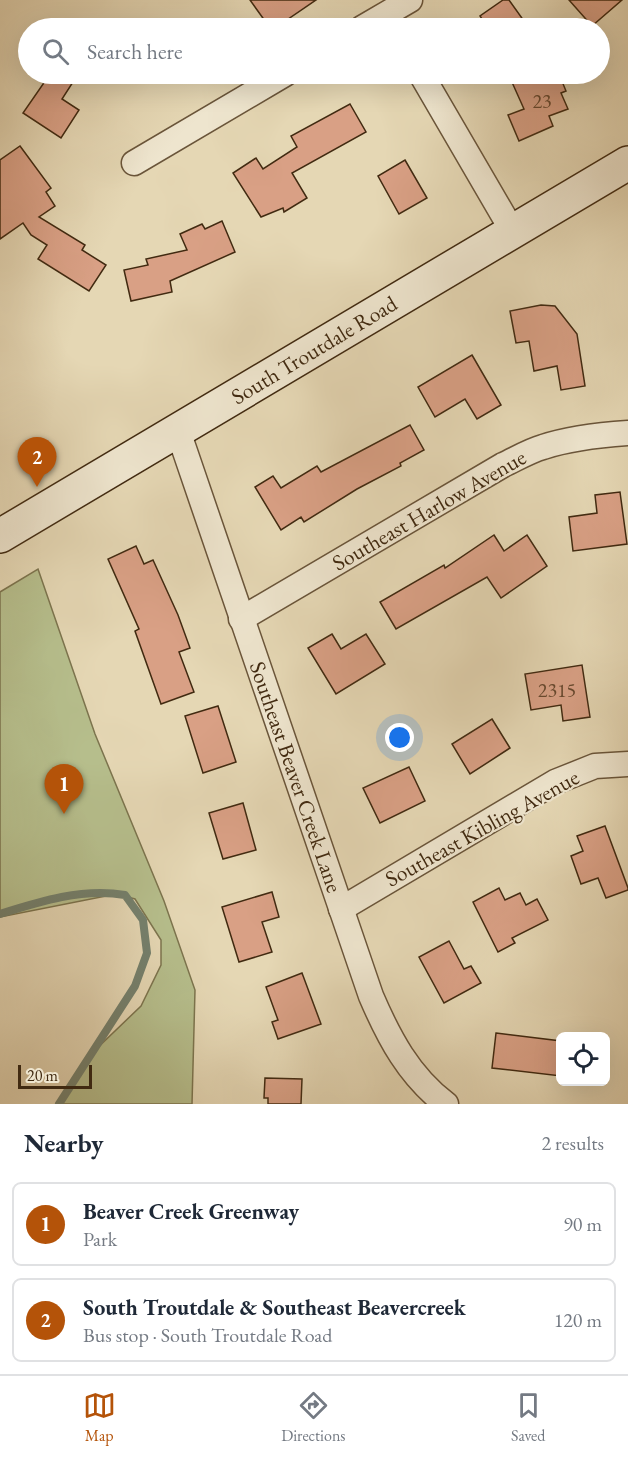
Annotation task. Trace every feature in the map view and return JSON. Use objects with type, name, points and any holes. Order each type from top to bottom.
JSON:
[{"type":"main road","name":"South Troutdale Road","points":[[0,536],[628,163]]},
{"type":"street","points":[[386,14],[410,0]]},
{"type":"street","points":[[134,163],[268,84]]},
{"type":"street","points":[[427,84],[513,232]]},
{"type":"street","name":"Southeast Beaver Creek Lane","points":[[178,431],[341,909],[383,1024],[410,1069],[435,1101]]},
{"type":"street","name":"Southeast Harlow Avenue","points":[[242,619],[503,465],[542,447],[595,436],[628,434]]},
{"type":"street","name":"Southeast Kibling Avenue","points":[[341,909],[555,782],[595,766],[628,764]]},
{"type":"green space","points":[[38,569],[95,734],[164,901],[195,990],[192,1104],[61,1104],[89,1056],[141,1006],[161,965],[161,940],[135,899],[116,894],[0,917],[0,592]]},
{"type":"building","points":[[250,0],[316,0],[290,18],[263,18]]},
{"type":"building","points":[[503,0],[509,0],[522,18],[481,18],[480,16]]},
{"type":"building","points":[[569,0],[622,0],[601,18],[585,18]]},
{"type":"building","points":[[43,84],[72,84],[62,99],[79,110],[61,138],[23,113]]},
{"type":"building","points":[[513,84],[563,84],[566,91],[561,93],[568,109],[549,116],[553,126],[519,141],[508,115],[524,109]]},
{"type":"building","points":[[350,104],[366,132],[292,173],[307,198],[284,212],[283,208],[261,217],[233,173],[256,158],[263,169],[297,147],[291,136]]},
{"type":"building","points":[[20,146],[51,188],[46,192],[55,206],[39,217],[85,245],[82,250],[106,265],[89,291],[38,259],[47,245],[31,235],[23,223],[0,239],[0,160]]},
{"type":"building","points":[[405,160],[427,198],[399,214],[378,176]]},
{"type":"building","points":[[222,221],[235,252],[170,281],[172,292],[131,301],[124,270],[148,265],[146,259],[187,250],[180,234],[202,224],[205,229]]},
{"type":"building","points":[[541,305],[555,306],[577,334],[585,386],[561,390],[557,366],[534,371],[529,341],[516,343],[510,311]]},
{"type":"building","points":[[472,355],[501,405],[477,419],[465,399],[435,417],[418,387]]},
{"type":"building","points":[[410,425],[424,450],[400,463],[401,466],[357,489],[304,522],[301,517],[281,530],[255,487],[273,476],[281,488],[317,466],[321,472]]},
{"type":"building","points":[[620,492],[627,544],[573,551],[569,517],[597,513],[595,495]]},
{"type":"building","points":[[494,535],[504,551],[527,535],[547,566],[501,598],[487,577],[396,629],[380,602],[444,565],[445,568]]},
{"type":"building","points":[[136,546],[144,564],[153,560],[190,648],[179,652],[194,692],[161,704],[135,631],[139,629],[108,559]]},
{"type":"building","points":[[332,634],[341,649],[366,634],[385,664],[336,694],[308,648]]},
{"type":"building","points":[[582,665],[590,717],[563,721],[561,705],[531,710],[525,674]]},
{"type":"building","points":[[218,706],[236,762],[203,773],[185,716]]},
{"type":"building","points":[[492,719],[510,748],[470,774],[452,744]]},
{"type":"building","points":[[409,767],[425,801],[380,823],[363,788]]},
{"type":"building","points":[[243,803],[256,850],[223,859],[209,813]]},
{"type":"building","points":[[605,826],[628,888],[628,890],[606,898],[598,878],[581,884],[571,856],[583,851],[577,836]]},
{"type":"building","points":[[499,888],[505,900],[520,893],[526,905],[537,899],[548,920],[512,938],[515,943],[498,952],[473,902]]},
{"type":"building","points":[[272,892],[279,917],[262,922],[272,952],[239,962],[222,907]]},
{"type":"building","points":[[449,941],[464,969],[471,966],[481,983],[444,1003],[419,957]]},
{"type":"building","points":[[302,973],[321,1024],[278,1039],[272,1022],[278,1020],[266,987]]},
{"type":"building","points":[[496,1033],[556,1040],[556,1075],[492,1068]]},
{"type":"building","points":[[265,1078],[302,1079],[301,1104],[268,1104],[268,1098],[264,1098]]},
{"type":"waterway","points":[[0,914],[62,897],[109,893],[125,895],[143,920],[147,953],[135,986],[59,1104]]},
{"type":"place","name":"South Troutdale & Southeast Beavercreek","points":[[37,487]]},
{"type":"place","name":"Beaver Creek Greenway","points":[[64,814]]}]
